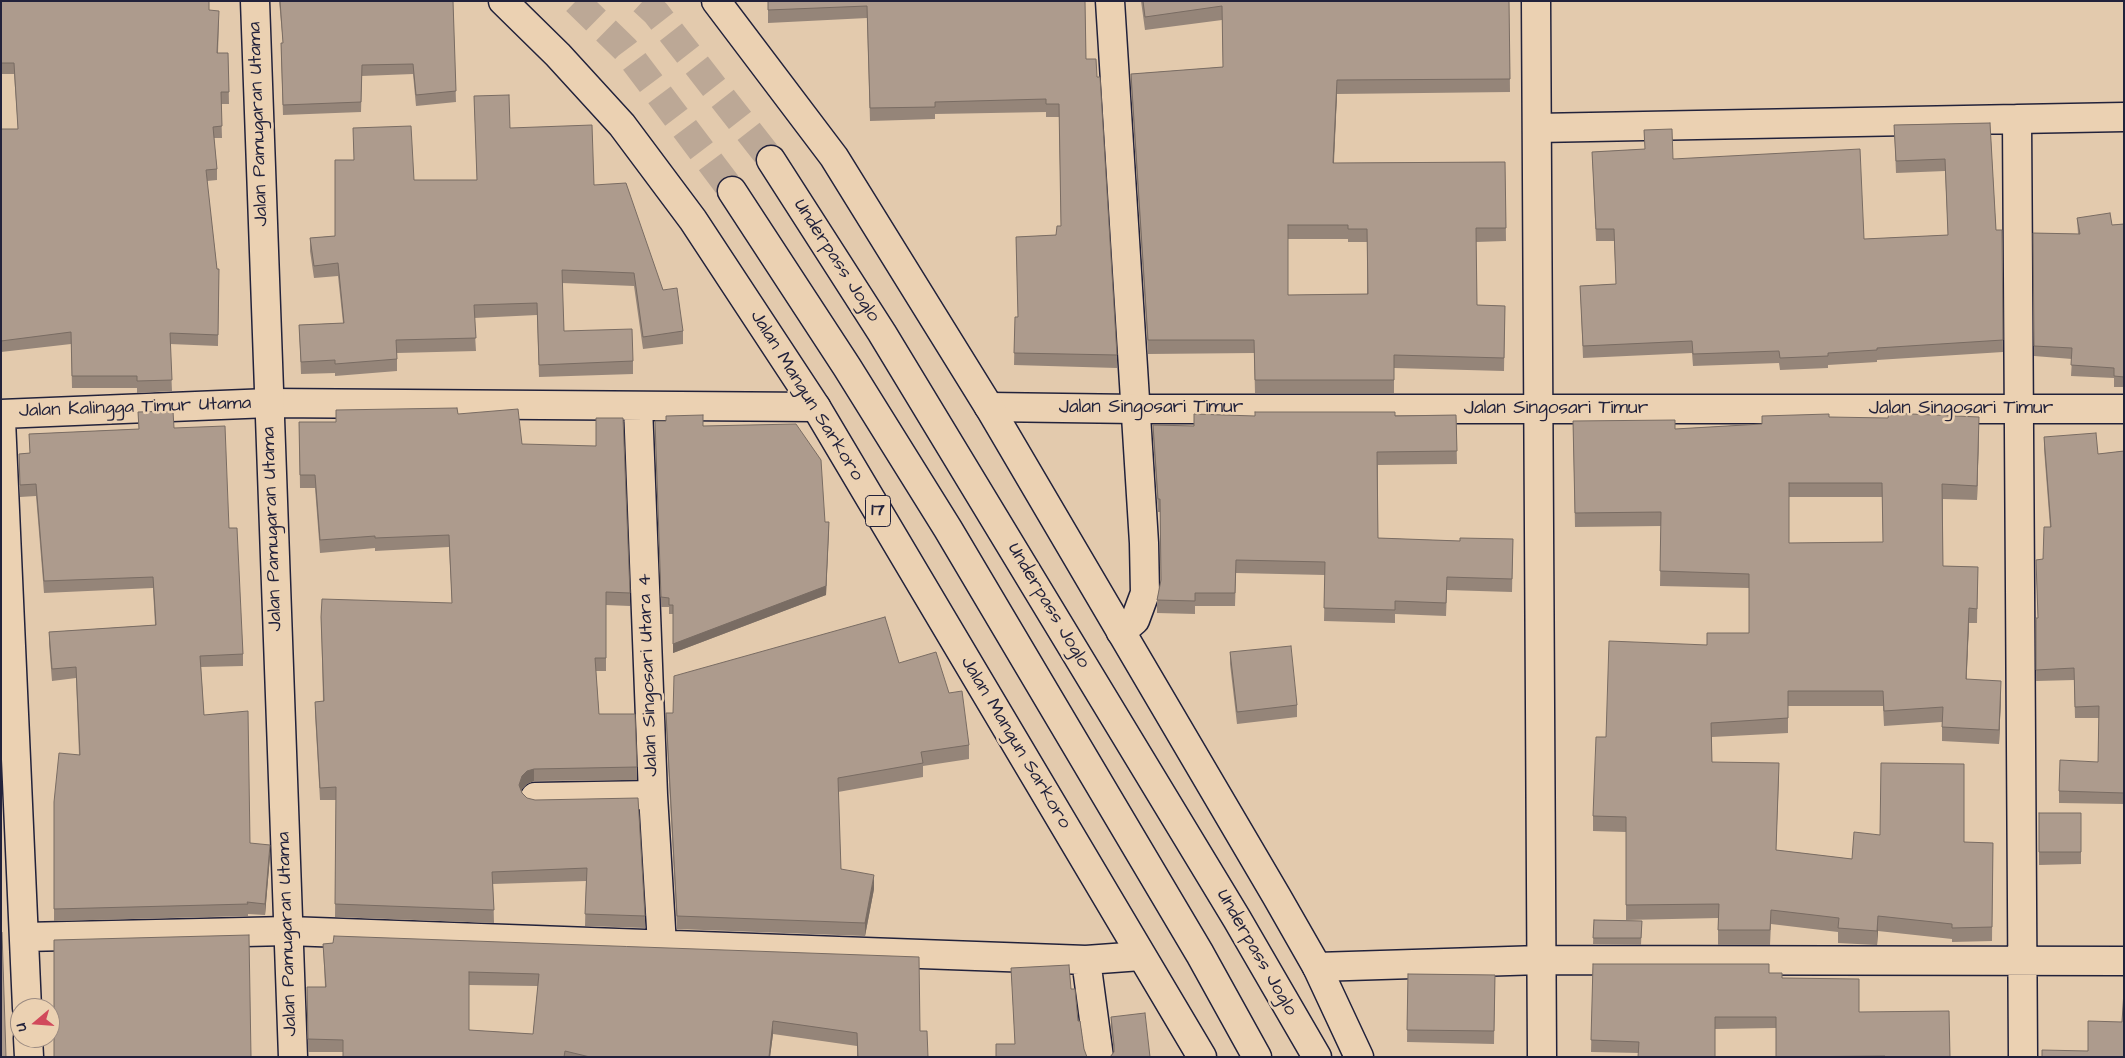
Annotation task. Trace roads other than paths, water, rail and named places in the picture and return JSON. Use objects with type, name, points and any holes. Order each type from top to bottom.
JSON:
[{"type":"main road","name":"Jalan Pamugaran Utama","points":[[255,1],[293,1057]]},
{"type":"main road","name":"Jalan Mangun Sarkoro","points":[[503,1],[558,55],[622,125],[693,220],[816,407],[1202,1057]]},
{"type":"main road","points":[[1110,1],[1144,543],[1145,593],[1135,620],[1121,632]]},
{"type":"main road","points":[[1536,1],[1542,1057]]},
{"type":"main road","points":[[720,3],[834,158],[988,407],[1317,967],[1359,1057]]},
{"type":"main road","points":[[1537,128],[2124,117]]},
{"type":"main road","points":[[2018,119],[2023,1057]]},
{"type":"main road","name":"Underpass Joglo","points":[[771,160],[887,342],[1232,910],[1317,1057]]},
{"type":"main road","points":[[732,191],[847,367],[948,529],[1200,954],[1257,1057]]},
{"type":"main road","name":"Jalan Kalingga Timur Utama","points":[[1,414],[269,402],[816,407]]},
{"type":"main road","name":"Jalan Singosari Utara 4","points":[[638,406],[653,795],[662,945]]},
{"type":"main road","name":"Jalan Singosari Timur","points":[[988,407],[1136,409],[2124,409]]},
{"type":"main road","points":[[1,420],[27,998]]},
{"type":"main road","points":[[535,797],[653,795]]},
{"type":"main road","points":[[24,937],[288,931],[1086,960],[1141,956]]},
{"type":"main road","points":[[1086,960],[1099,1057]]},
{"type":"main road","points":[[1317,967],[1541,960],[2124,962]]},
{"type":"tunnel","points":[[576,1],[625,49],[732,191]]},
{"type":"tunnel","points":[[643,1],[656,13],[771,160]]}]
